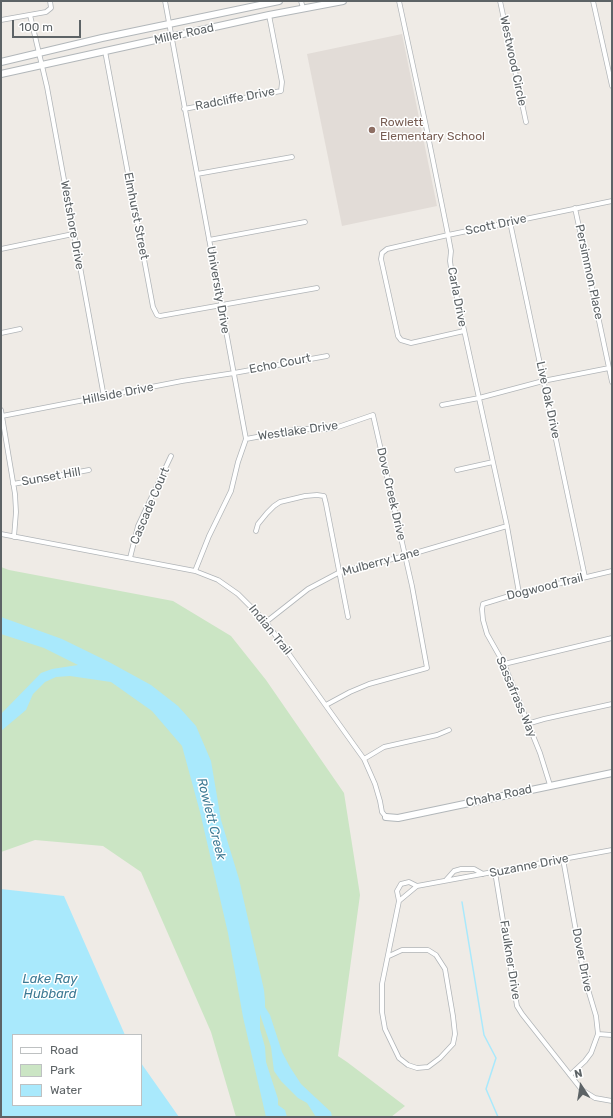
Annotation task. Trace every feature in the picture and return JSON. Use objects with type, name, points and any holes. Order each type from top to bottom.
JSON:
[{"type":"main road","name":"Miller Road","points":[[1,62],[279,1]]},
{"type":"main road","name":"Miller Road","points":[[1,74],[269,15],[343,1]]},
{"type":"main road","name":"Chaha Road","points":[[386,817],[398,818],[612,773]]},
{"type":"street","points":[[1,20],[50,10],[50,1]]},
{"type":"street","name":"University Drive","points":[[166,1],[184,109],[246,439],[238,462],[231,491],[209,536],[195,571]]},
{"type":"street","points":[[302,1],[303,8]]},
{"type":"street","name":"Carla Drive","points":[[399,1],[448,235],[451,251],[450,261],[452,274],[507,526],[519,593]]},
{"type":"street","name":"Westwood Circle","points":[[500,1],[526,122]]},
{"type":"street","points":[[593,1],[612,86]]},
{"type":"street","name":"Westshore Drive","points":[[30,15],[57,140],[104,397]]},
{"type":"street","name":"Radcliffe Drive","points":[[184,109],[280,91],[282,82],[269,15]]},
{"type":"street","name":"Elmhurst Street","points":[[105,51],[155,312],[160,316],[317,288]]},
{"type":"street","points":[[197,174],[292,157]]},
{"type":"street","name":"Scott Drive","points":[[464,331],[411,342],[401,340],[398,336],[381,259],[382,253],[387,249],[448,235],[612,201]]},
{"type":"street","name":"Persimmon Place","points":[[575,208],[612,382]]},
{"type":"street","points":[[209,240],[305,222]]},
{"type":"street","name":"Live Oak Drive","points":[[510,222],[585,577]]},
{"type":"street","points":[[1,249],[73,234]]},
{"type":"street","points":[[1,333],[20,329]]},
{"type":"street","name":"Echo Court","points":[[234,373],[327,356]]},
{"type":"street","points":[[442,405],[609,368]]},
{"type":"street","name":"Hillside Drive","points":[[2,416],[182,381],[234,373]]},
{"type":"street","points":[[1,410],[16,512],[14,537]]},
{"type":"street","name":"Westlake Drive","points":[[246,439],[299,429],[327,429],[338,427],[373,415]]},
{"type":"street","name":"Dove Creek Drive","points":[[326,705],[369,684],[427,668],[412,586],[373,415]]},
{"type":"street","name":"Cascade Court","points":[[130,558],[138,526],[171,456]]},
{"type":"street","points":[[456,470],[493,462]]},
{"type":"street","name":"Sunset Hill","points":[[13,484],[89,470]]},
{"type":"street","points":[[256,531],[258,524],[267,513],[280,502],[305,496],[324,496],[348,617]]},
{"type":"street","name":"Mulberry Lane","points":[[266,622],[308,589],[340,572],[405,556],[507,526]]},
{"type":"street","name":"Indian Trail","points":[[1,534],[195,571],[218,580],[238,594],[266,622],[364,758],[375,784],[382,812],[386,817]]},
{"type":"street","name":"Dogwood Trail","points":[[482,609],[483,604],[488,601],[612,570]]},
{"type":"street","name":"Sassafrass Way","points":[[482,609],[487,634],[504,664],[540,753],[550,785]]},
{"type":"street","points":[[504,664],[612,638]]},
{"type":"street","points":[[527,724],[612,704]]},
{"type":"street","points":[[364,758],[384,747],[449,730]]},
{"type":"street","name":"Suzanne Drive","points":[[399,901],[397,891],[401,884],[409,882],[417,886],[612,850]]},
{"type":"street","name":"Dover Drive","points":[[563,859],[584,976],[596,1016],[598,1034],[591,1053],[570,1075]]},
{"type":"street","points":[[446,880],[454,871],[461,869],[474,869],[483,874]]},
{"type":"street","name":"Faulkner Drive","points":[[495,872],[517,1006],[530,1025],[582,1090],[599,1099],[612,1101]]},
{"type":"street","points":[[389,956],[402,950],[428,950],[436,955],[445,969],[455,1034],[453,1044],[440,1058],[428,1067],[417,1068],[408,1065],[399,1058],[385,1029],[382,1012],[382,984],[389,956],[399,901],[417,886]]},
{"type":"street","points":[[598,1034],[612,1035]]},
{"type":"shaded area","name":"Rowlett Elementary School","points":[[402,34],[437,206],[342,226],[307,54]]},
{"type":"green space","points":[[1,567],[9,570],[173,601],[231,636],[266,680],[344,793],[360,895],[338,1056],[405,1106],[391,1117],[236,1117],[211,1032],[141,872],[103,846],[35,840],[1,852]]},
{"type":"water","points":[[1,617],[62,639],[151,685],[178,706],[196,726],[211,761],[221,820],[239,879],[264,990],[265,1007],[270,1015],[282,1052],[290,1067],[301,1084],[331,1112],[332,1117],[316,1117],[307,1103],[298,1098],[281,1081],[274,1071],[271,1047],[257,1005],[253,1019],[254,1023],[259,1025],[265,1047],[266,1062],[278,1099],[278,1105],[285,1110],[287,1117],[266,1117],[243,1017],[228,933],[200,812],[182,746],[152,711],[111,682],[70,676],[56,677],[45,682],[33,694],[26,710],[1,731],[1,714],[41,673],[52,669],[78,665],[44,648],[1,634]]},
{"type":"water","name":"Lake Ray Hubbard","points":[[1,889],[64,896],[125,1034],[12,1034],[12,1106],[142,1106],[142,1064],[179,1117],[1,1117]]},
{"type":"waterway","points":[[462,902],[484,1035],[496,1058],[486,1089],[498,1117]]},
{"type":"waterway","name":"Rowlett Creek","points":[[256,998],[256,1035]]},
{"type":"place","name":"Rowlett Elementary School","points":[[372,130]]}]
